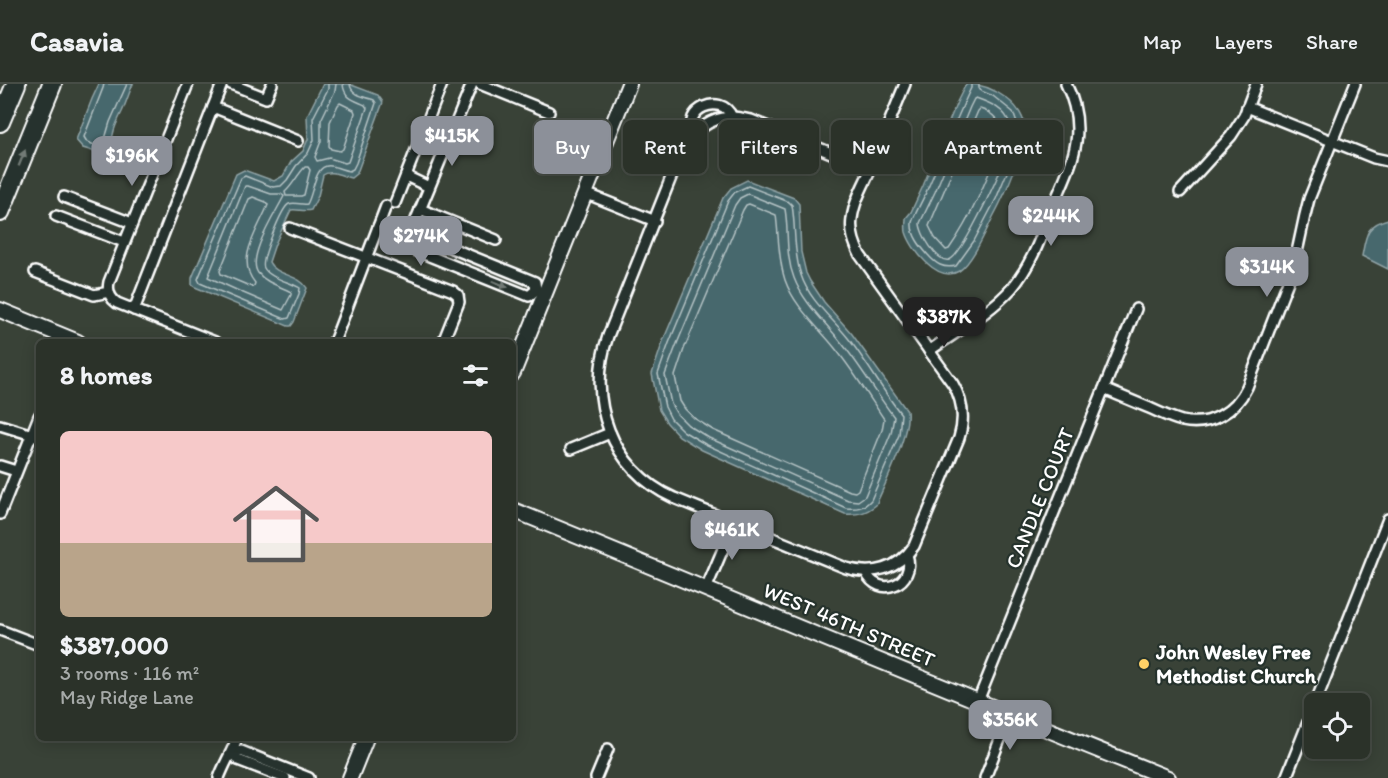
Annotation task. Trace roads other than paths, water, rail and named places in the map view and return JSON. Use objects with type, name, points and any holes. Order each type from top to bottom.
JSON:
[{"type":"highway","points":[[0,122],[16,84]]},
{"type":"highway","points":[[0,212],[52,84]]},
{"type":"street","points":[[188,84],[124,242],[109,282],[109,292],[117,303],[207,339]]},
{"type":"street","points":[[134,310],[222,84]]},
{"type":"street","points":[[231,84],[266,98],[272,84]]},
{"type":"street","points":[[335,339],[378,227],[406,176],[442,84]]},
{"type":"street","points":[[472,84],[409,239],[412,249],[529,296],[541,292]]},
{"type":"street","points":[[480,84],[549,112]]},
{"type":"street","points":[[516,364],[541,292],[585,193],[629,84]]},
{"type":"street","points":[[890,120],[904,84]]},
{"type":"street","points":[[929,351],[994,305],[1014,286],[1029,264],[1075,150],[1077,120],[1071,94],[1066,84]]},
{"type":"street","points":[[1180,192],[1231,136],[1247,107],[1256,84]]},
{"type":"street","points":[[1104,389],[1173,418],[1191,422],[1215,419],[1237,404],[1247,387],[1291,276],[1308,203],[1355,84]]},
{"type":"street","points":[[692,120],[694,115],[706,106],[715,105],[725,107],[732,117]]},
{"type":"street","points":[[213,107],[298,141]]},
{"type":"street","points":[[1247,107],[1332,142],[1388,161]]},
{"type":"street","points":[[707,125],[732,117],[751,120],[831,153]]},
{"type":"street","points":[[672,174],[608,337],[601,366],[599,385],[610,433],[618,449],[630,464],[651,485],[667,495],[846,568],[866,572],[892,566],[907,555],[918,540],[962,426],[962,410],[957,391],[855,245],[852,234],[853,215],[868,174]]},
{"type":"street","points":[[406,176],[429,187]]},
{"type":"street","points":[[585,193],[654,221]]},
{"type":"street","points":[[64,196],[132,223]]},
{"type":"street","points":[[420,209],[496,240]]},
{"type":"street","points":[[56,216],[124,242]]},
{"type":"street","points":[[378,227],[409,239]]},
{"type":"street","points":[[290,228],[453,291],[458,295],[459,302],[444,339]]},
{"type":"street","points":[[409,239],[417,234],[535,282],[541,292]]},
{"type":"street","points":[[471,273],[477,259]]},
{"type":"street","points":[[35,272],[94,295],[109,292]]},
{"type":"street","name":"CANDLE COURT","points":[[978,701],[1136,309]]},
{"type":"street","points":[[0,310],[71,339]]},
{"type":"street","points":[[0,425],[35,435],[16,471],[0,514]]},
{"type":"street","points":[[571,449],[610,433]]},
{"type":"street","points":[[0,466],[16,471]]},
{"type":"street","name":"WEST 46TH STREET","points":[[516,511],[1168,778]]},
{"type":"street","points":[[1320,693],[1388,519]]},
{"type":"street","points":[[706,589],[734,523]]},
{"type":"street","points":[[866,572],[869,578],[879,585],[896,585],[907,575],[909,566],[907,555]]},
{"type":"street","points":[[0,630],[36,644]]},
{"type":"street","points":[[986,778],[1010,714]]},
{"type":"street","points":[[1286,778],[1304,733]]},
{"type":"street","points":[[219,778],[236,741]]},
{"type":"street","points":[[350,778],[365,741]]},
{"type":"street","points":[[596,778],[608,749]]},
{"type":"street","points":[[232,752],[241,751],[309,778]]},
{"type":"street","points":[[232,752],[238,760],[285,778]]},
{"type":"water","points":[[99,84],[133,84],[114,130],[111,149],[105,155],[83,148],[76,140]]},
{"type":"water","points":[[323,84],[349,84],[378,95],[383,102],[357,173],[351,178],[333,173],[323,175],[318,196],[311,210],[291,210],[275,244],[269,262],[272,267],[299,280],[307,288],[294,322],[288,326],[195,287],[192,285],[192,278],[236,174],[244,170],[274,181],[283,176],[291,162],[303,151],[308,139],[307,116]]},
{"type":"water","points":[[979,85],[1002,95],[1011,102],[1023,120],[950,120],[965,86]]},
{"type":"water","points":[[928,174],[1013,174],[969,261],[959,271],[951,274],[934,269],[927,263],[913,247],[906,232],[906,218]]},
{"type":"water","points":[[747,180],[794,198],[799,204],[801,252],[810,281],[824,302],[852,334],[907,411],[905,432],[891,471],[876,505],[865,512],[845,514],[702,450],[679,436],[659,410],[652,374],[663,341],[723,198],[731,188]]},
{"type":"water","points":[[1388,219],[1388,269],[1362,256],[1368,232],[1375,224]]},
{"type":"place","name":"John Wesley Free Methodist Church","points":[[1144,664]]}]
